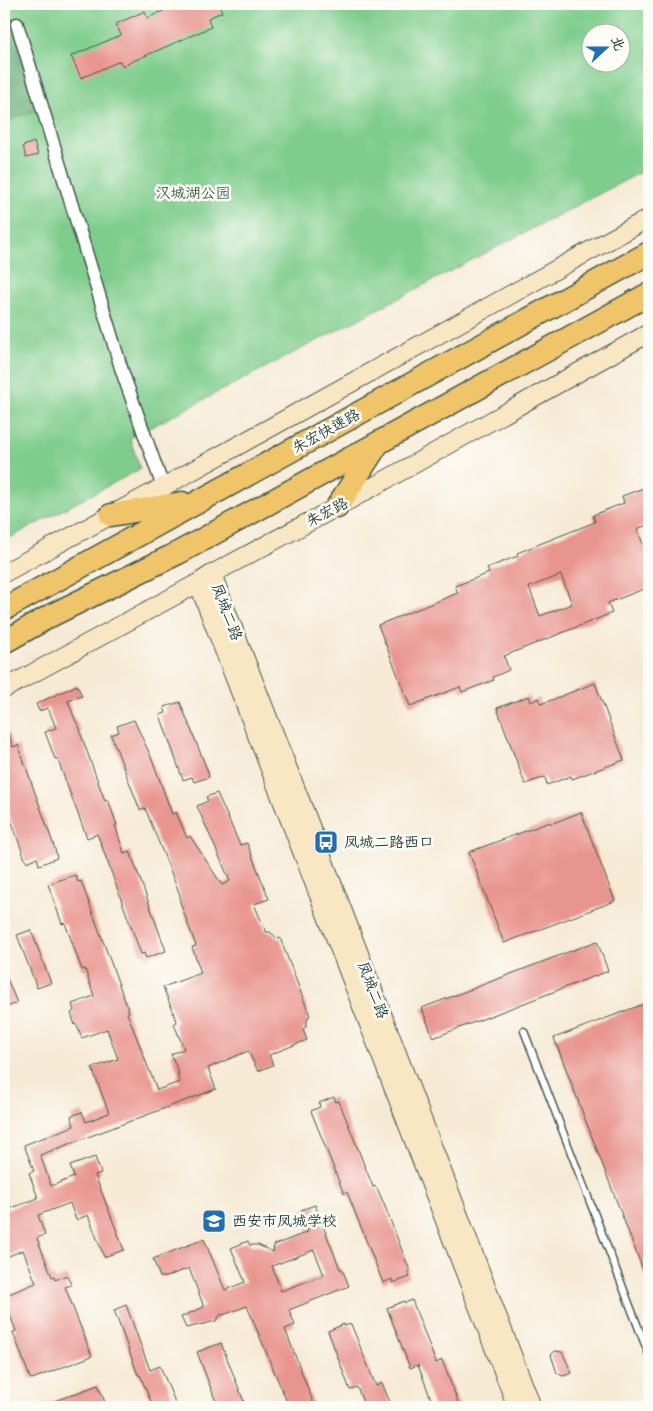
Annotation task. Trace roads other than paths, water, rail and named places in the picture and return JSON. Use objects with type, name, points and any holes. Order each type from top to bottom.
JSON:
[{"type":"highway","name":"朱宏快速路","points":[[4,609],[649,253]]},
{"type":"highway","points":[[4,642],[52,615],[178,553],[649,294]]},
{"type":"highway","points":[[337,507],[379,443]]},
{"type":"highway","points":[[111,515],[200,500]]},
{"type":"main road","points":[[4,573],[649,218]]},
{"type":"main road","name":"朱宏路","points":[[4,689],[337,507],[649,333]]},
{"type":"main road","name":"凤城二路","points":[[205,578],[517,1407]]},
{"type":"main road","name":"凤城二路","points":[[205,578],[318,846],[532,1407]]},
{"type":"street","points":[[17,24],[122,371],[163,487]]},
{"type":"lane","points":[[524,1031],[649,1355]]},
{"type":"place","name":"凤城二路西口","points":[[326,842]]},
{"type":"place","name":"西安市凤城学校","points":[[214,1221]]},
{"type":"park label","name":"汉城湖公园","points":[[193,193]]}]
